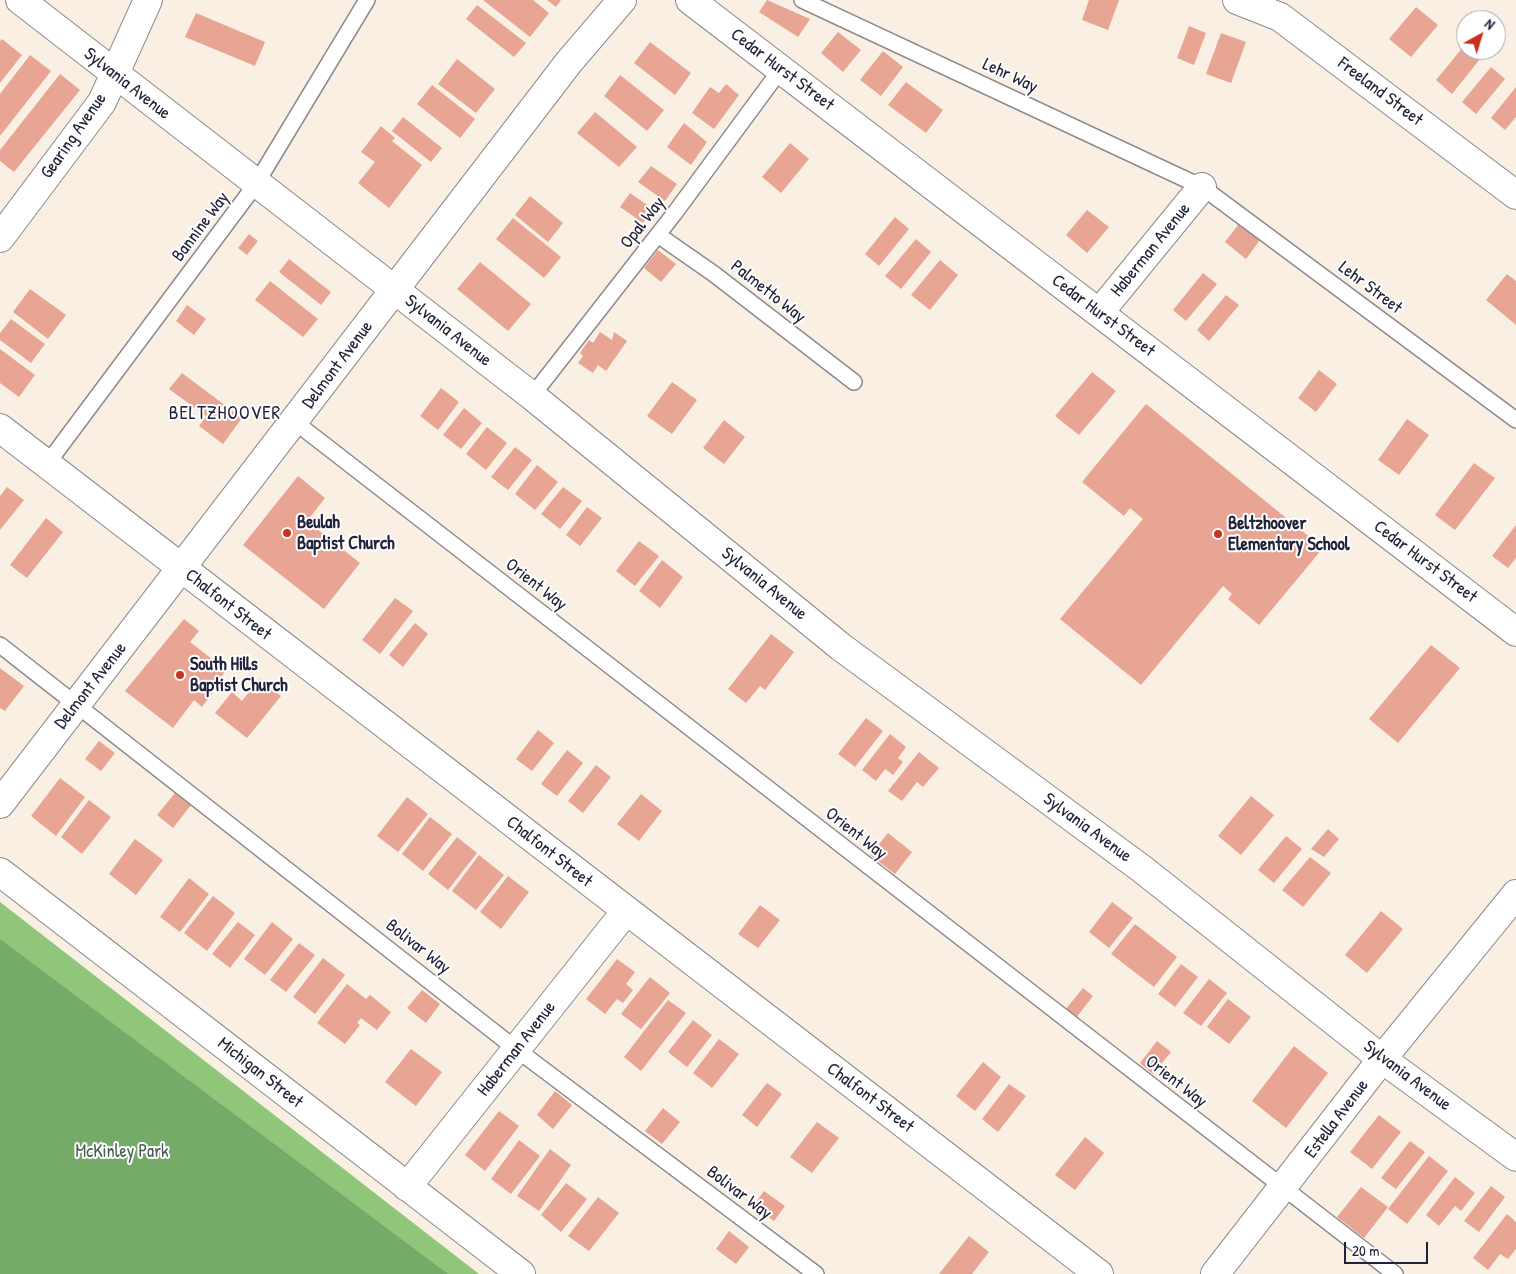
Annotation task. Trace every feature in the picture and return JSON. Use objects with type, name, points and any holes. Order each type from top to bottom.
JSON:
[{"type":"street","name":"Sylvania Avenue","points":[[20,0],[532,396],[841,647],[1142,869],[1382,1058],[1516,1157]]},
{"type":"street","name":"Gearing Avenue","points":[[5,222],[102,102],[148,0]]},
{"type":"street","name":"Delmont Avenue","points":[[0,804],[295,422],[569,62],[622,0]]},
{"type":"street","name":"Cedar Hurst Street","points":[[690,0],[1516,632]]},
{"type":"street","name":"Freeland Street","points":[[1237,0],[1280,17],[1516,194]]},
{"type":"street","name":"Haberman Avenue","points":[[1099,313],[1202,187]]},
{"type":"street","name":"Chalfont Street","points":[[0,428],[1099,1274]]},
{"type":"street","name":"Michigan Street","points":[[0,872],[521,1274]]},
{"type":"street","name":"Estella Avenue","points":[[1215,1274],[1284,1188],[1382,1058],[1516,894]]},
{"type":"street","name":"Haberman Avenue","points":[[408,1187],[626,911]]},
{"type":"lane","name":"Bannine Way","points":[[47,464],[256,184],[366,0]]},
{"type":"lane","name":"Lehr Way","points":[[802,0],[1202,187]]},
{"type":"lane","name":"Opal Way","points":[[532,396],[658,235],[780,69]]},
{"type":"lane","name":"Lehr Street","points":[[1202,187],[1516,420]]},
{"type":"lane","name":"Palmetto Way","points":[[658,235],[714,274],[854,382]]},
{"type":"lane","name":"Orient Way","points":[[295,422],[1394,1274]]},
{"type":"lane","name":"Bolivar Way","points":[[0,645],[78,704],[516,1049],[816,1274]]},
{"type":"green space","name":"McKinley Park","points":[[0,902],[479,1274],[0,1274]]},
{"type":"green space","name":"McKinley Park","points":[[0,939],[448,1274],[0,1274]]},
{"type":"building","points":[[483,0],[533,0],[549,13],[530,37]]},
{"type":"building","points":[[547,0],[561,0],[556,7]]},
{"type":"building","points":[[767,0],[810,19],[798,37],[759,12]]},
{"type":"building","points":[[1089,0],[1119,0],[1108,30],[1082,20]]},
{"type":"building","points":[[477,5],[526,43],[514,57],[466,19]]},
{"type":"building","points":[[1416,7],[1438,25],[1411,57],[1389,39]]},
{"type":"building","points":[[196,13],[265,42],[255,66],[185,37]]},
{"type":"building","points":[[1189,26],[1206,33],[1194,65],[1177,58]]},
{"type":"building","points":[[838,32],[861,50],[843,72],[821,53]]},
{"type":"building","points":[[1221,33],[1246,42],[1231,83],[1206,74]]},
{"type":"building","points":[[2,39],[22,55],[0,83],[0,41]]},
{"type":"building","points":[[650,42],[691,73],[675,95],[634,63]]},
{"type":"building","points":[[883,51],[903,67],[881,96],[860,80]]},
{"type":"building","points":[[30,55],[51,71],[0,136],[0,94]]},
{"type":"building","points":[[1456,56],[1456,60],[1479,60],[1452,94],[1436,80]]},
{"type":"building","points":[[457,59],[495,89],[476,113],[438,84]]},
{"type":"building","points":[[1491,67],[1505,79],[1476,114],[1462,102]]},
{"type":"building","points":[[60,74],[80,90],[14,172],[0,161],[0,150]]},
{"type":"building","points":[[620,75],[664,110],[647,131],[604,96]]},
{"type":"building","points":[[906,82],[943,110],[926,133],[888,105]]},
{"type":"building","points":[[726,84],[739,95],[714,129],[692,113],[710,87],[719,93]]},
{"type":"building","points":[[432,85],[475,119],[460,138],[417,104]]},
{"type":"building","points":[[1516,87],[1516,117],[1505,130],[1491,118]]},
{"type":"building","points":[[595,112],[637,147],[619,167],[577,133]]},
{"type":"building","points":[[403,117],[442,148],[431,162],[392,131]]},
{"type":"building","points":[[684,123],[707,142],[691,165],[667,147]]},
{"type":"building","points":[[381,126],[395,138],[392,141],[422,165],[389,208],[358,183],[375,162],[361,152]]},
{"type":"building","points":[[790,143],[809,159],[781,193],[762,177]]},
{"type":"building","points":[[651,166],[677,184],[665,201],[638,182]]},
{"type":"building","points":[[630,193],[653,209],[643,223],[620,207]]},
{"type":"building","points":[[530,196],[563,223],[548,242],[515,215]]},
{"type":"building","points":[[1087,210],[1109,227],[1087,253],[1066,235]]},
{"type":"building","points":[[895,217],[909,229],[879,266],[865,254]]},
{"type":"building","points":[[513,218],[561,257],[544,278],[496,239]]},
{"type":"building","points":[[1242,220],[1263,236],[1246,259],[1225,242]]},
{"type":"building","points":[[249,234],[258,241],[247,255],[238,248]]},
{"type":"building","points":[[916,239],[931,252],[901,289],[885,276]]},
{"type":"building","points":[[658,250],[676,264],[661,282],[644,268]]},
{"type":"building","points":[[289,259],[331,292],[321,305],[279,272]]},
{"type":"building","points":[[940,260],[958,275],[930,310],[911,295]]},
{"type":"building","points":[[480,262],[531,304],[508,331],[457,289]]},
{"type":"building","points":[[1203,273],[1217,284],[1186,321],[1173,310]]},
{"type":"building","points":[[1507,274],[1516,281],[1516,325],[1486,300]]},
{"type":"building","points":[[270,281],[318,319],[303,337],[255,300]]},
{"type":"building","points":[[30,289],[66,315],[48,339],[13,312]]},
{"type":"building","points":[[1226,295],[1239,305],[1209,341],[1197,330]]},
{"type":"building","points":[[187,305],[206,319],[194,335],[176,321]]},
{"type":"building","points":[[11,319],[45,344],[31,363],[0,340],[0,333]]},
{"type":"building","points":[[600,332],[612,340],[614,332],[627,341],[606,371],[598,365],[593,373],[578,363],[583,356],[580,353],[589,340],[593,343]]},
{"type":"building","points":[[0,349],[35,375],[19,397],[0,383]]},
{"type":"building","points":[[1319,370],[1337,384],[1316,412],[1298,398]]},
{"type":"building","points":[[1092,372],[1116,391],[1079,435],[1055,416]]},
{"type":"building","points":[[182,373],[242,418],[223,444],[199,426],[206,416],[169,389]]},
{"type":"building","points":[[672,382],[697,400],[672,434],[647,416]]},
{"type":"building","points":[[441,388],[459,402],[438,430],[420,416]]},
{"type":"building","name":"Beltzhoover Elementary School","points":[[1146,404],[1323,548],[1259,625],[1228,599],[1232,594],[1223,586],[1141,685],[1060,619],[1143,519],[1130,508],[1124,516],[1082,482]]},
{"type":"building","points":[[464,408],[482,423],[461,449],[443,435]]},
{"type":"building","points":[[1407,419],[1429,435],[1399,475],[1378,460]]},
{"type":"building","points":[[724,420],[745,437],[724,464],[703,448]]},
{"type":"building","points":[[487,427],[507,443],[486,470],[466,454]]},
{"type":"building","points":[[515,447],[532,460],[508,490],[491,477]]},
{"type":"building","points":[[1474,463],[1495,478],[1455,530],[1435,515]]},
{"type":"building","points":[[537,465],[558,482],[535,510],[515,494]]},
{"type":"building","name":"Beulah Baptist Church","points":[[298,476],[325,498],[307,521],[360,563],[324,609],[243,545]]},
{"type":"building","points":[[7,487],[24,500],[0,530],[0,496]]},
{"type":"building","points":[[563,487],[582,501],[560,529],[541,514]]},
{"type":"building","points":[[587,507],[602,518],[580,546],[566,535]]},
{"type":"building","points":[[46,518],[63,532],[27,578],[10,565]]},
{"type":"building","points":[[1516,525],[1516,558],[1508,568],[1492,556]]},
{"type":"building","points":[[639,541],[659,556],[635,586],[616,571]]},
{"type":"building","points":[[662,560],[683,577],[660,608],[639,591]]},
{"type":"building","points":[[395,598],[413,611],[380,654],[362,640]]},
{"type":"building","name":"South Hills Baptist Church","points":[[184,619],[199,631],[190,642],[226,670],[219,680],[221,682],[202,707],[194,700],[173,728],[125,691]]},
{"type":"building","points":[[415,623],[428,634],[403,667],[389,655]]},
{"type":"building","points":[[771,634],[794,652],[765,690],[760,686],[746,703],[728,689]]},
{"type":"building","points":[[1431,645],[1460,668],[1398,743],[1369,719]]},
{"type":"building","points":[[0,668],[24,686],[5,711],[0,708]]},
{"type":"building","points":[[259,679],[281,696],[247,738],[215,713],[232,692],[242,701]]},
{"type":"building","points":[[866,718],[883,731],[855,767],[838,754]]},
{"type":"building","points":[[538,730],[554,743],[532,771],[516,759]]},
{"type":"building","points":[[890,734],[906,747],[898,758],[903,762],[893,775],[885,769],[876,781],[862,770]]},
{"type":"building","points":[[99,741],[115,753],[101,771],[85,759]]},
{"type":"building","points":[[567,750],[583,763],[557,796],[541,784]]},
{"type":"building","points":[[919,752],[939,768],[923,787],[917,782],[902,801],[888,791]]},
{"type":"building","points":[[596,765],[611,777],[583,813],[568,801]]},
{"type":"building","points":[[60,778],[85,797],[56,836],[31,816]]},
{"type":"building","points":[[175,793],[191,805],[173,828],[157,815]]},
{"type":"building","points":[[641,794],[662,811],[639,841],[617,824]]},
{"type":"building","points":[[1251,796],[1274,815],[1241,855],[1218,836]]},
{"type":"building","points":[[407,797],[428,814],[398,852],[377,836]]},
{"type":"building","points":[[89,800],[111,817],[82,854],[61,837]]},
{"type":"building","points":[[430,817],[452,834],[423,871],[402,854]]},
{"type":"building","points":[[1328,829],[1339,839],[1324,857],[1311,849]]},
{"type":"building","points":[[888,833],[912,852],[895,874],[870,855]]},
{"type":"building","points":[[1286,836],[1302,849],[1274,883],[1258,870]]},
{"type":"building","points":[[457,837],[477,853],[448,890],[428,874]]},
{"type":"building","points":[[135,839],[163,860],[136,895],[109,874]]},
{"type":"building","points":[[479,855],[504,875],[476,910],[452,891]]},
{"type":"building","points":[[1310,857],[1331,873],[1303,907],[1282,890]]},
{"type":"building","points":[[508,876],[529,892],[501,929],[480,912]]},
{"type":"building","points":[[189,878],[209,894],[180,932],[160,917]]},
{"type":"building","points":[[213,896],[235,913],[207,951],[184,933]]},
{"type":"building","points":[[1112,902],[1133,918],[1109,948],[1089,932]]},
{"type":"building","points":[[760,905],[780,920],[758,948],[738,934]]},
{"type":"building","points":[[1381,911],[1403,929],[1367,973],[1345,955]]},
{"type":"building","points":[[238,922],[255,935],[230,968],[212,954]]},
{"type":"building","points":[[272,922],[293,939],[265,975],[244,959]]},
{"type":"building","points":[[1135,924],[1177,957],[1154,987],[1111,954]]},
{"type":"building","points":[[299,943],[315,955],[286,992],[270,980]]},
{"type":"building","points":[[323,958],[345,975],[315,1014],[293,997]]},
{"type":"building","points":[[617,959],[635,972],[626,984],[633,990],[623,1003],[617,999],[605,1014],[586,999]]},
{"type":"building","points":[[1181,964],[1198,977],[1175,1007],[1158,994]]},
{"type":"building","points":[[650,977],[670,993],[641,1029],[621,1014]]},
{"type":"building","points":[[1209,979],[1227,993],[1201,1026],[1183,1013]]},
{"type":"building","points":[[347,984],[366,999],[370,995],[391,1012],[377,1030],[361,1018],[357,1023],[360,1025],[345,1044],[317,1023]]},
{"type":"building","points":[[1083,988],[1093,996],[1076,1018],[1065,1010]]},
{"type":"building","points":[[422,990],[440,1004],[426,1023],[407,1008]]},
{"type":"building","points":[[1228,999],[1251,1017],[1229,1044],[1207,1027]]},
{"type":"building","points":[[668,1000],[686,1013],[641,1071],[624,1057]]},
{"type":"building","points":[[693,1020],[712,1035],[687,1067],[668,1052]]},
{"type":"building","points":[[719,1039],[739,1054],[712,1088],[693,1073]]},
{"type":"building","points":[[1157,1041],[1171,1052],[1153,1074],[1140,1063]]},
{"type":"building","points":[[1294,1046],[1328,1073],[1286,1128],[1252,1101]]},
{"type":"building","points":[[411,1049],[442,1072],[416,1106],[385,1082]]},
{"type":"building","points":[[983,1062],[1001,1077],[975,1111],[956,1096]]},
{"type":"building","points":[[767,1083],[782,1094],[757,1127],[742,1115]]},
{"type":"building","points":[[1009,1084],[1026,1096],[998,1132],[982,1119]]},
{"type":"building","points":[[555,1091],[572,1105],[553,1129],[537,1115]]},
{"type":"building","points":[[663,1108],[680,1122],[662,1144],[645,1131]]},
{"type":"building","points":[[499,1111],[519,1126],[485,1171],[465,1155]]},
{"type":"building","points":[[1379,1115],[1401,1132],[1372,1169],[1350,1152]]},
{"type":"building","points":[[817,1122],[839,1138],[812,1173],[790,1157]]},
{"type":"building","points":[[1085,1137],[1104,1153],[1075,1190],[1055,1175]]},
{"type":"building","points":[[519,1140],[540,1156],[511,1194],[491,1179]]},
{"type":"building","points":[[1410,1141],[1425,1152],[1396,1189],[1381,1178]]},
{"type":"building","points":[[550,1149],[571,1165],[539,1211],[517,1196]]},
{"type":"building","points":[[1429,1156],[1448,1171],[1407,1224],[1388,1209]]},
{"type":"building","points":[[1455,1177],[1475,1193],[1461,1211],[1455,1206],[1439,1226],[1426,1215]]},
{"type":"building","points":[[566,1183],[587,1199],[561,1232],[541,1215]]},
{"type":"building","points":[[1491,1186],[1505,1197],[1479,1232],[1464,1221]]},
{"type":"building","points":[[1361,1187],[1388,1207],[1364,1238],[1337,1217]]},
{"type":"building","points":[[764,1191],[785,1206],[774,1221],[753,1206]]},
{"type":"building","points":[[598,1197],[619,1213],[589,1251],[568,1236]]},
{"type":"building","points":[[1507,1214],[1516,1222],[1516,1249],[1508,1259],[1500,1254],[1488,1270],[1473,1258]]},
{"type":"building","points":[[729,1231],[749,1247],[736,1264],[716,1249]]},
{"type":"building","points":[[969,1236],[989,1252],[972,1274],[939,1274]]},
{"type":"place","name":"Beulah Baptist Church","points":[[287,533]]},
{"type":"place","name":"Beltzhoover Elementary School","points":[[1218,534]]},
{"type":"place","name":"South Hills Baptist Church","points":[[180,675]]},
{"type":"district","name":"BELTZHOOVER","points":[[225,414]]}]
